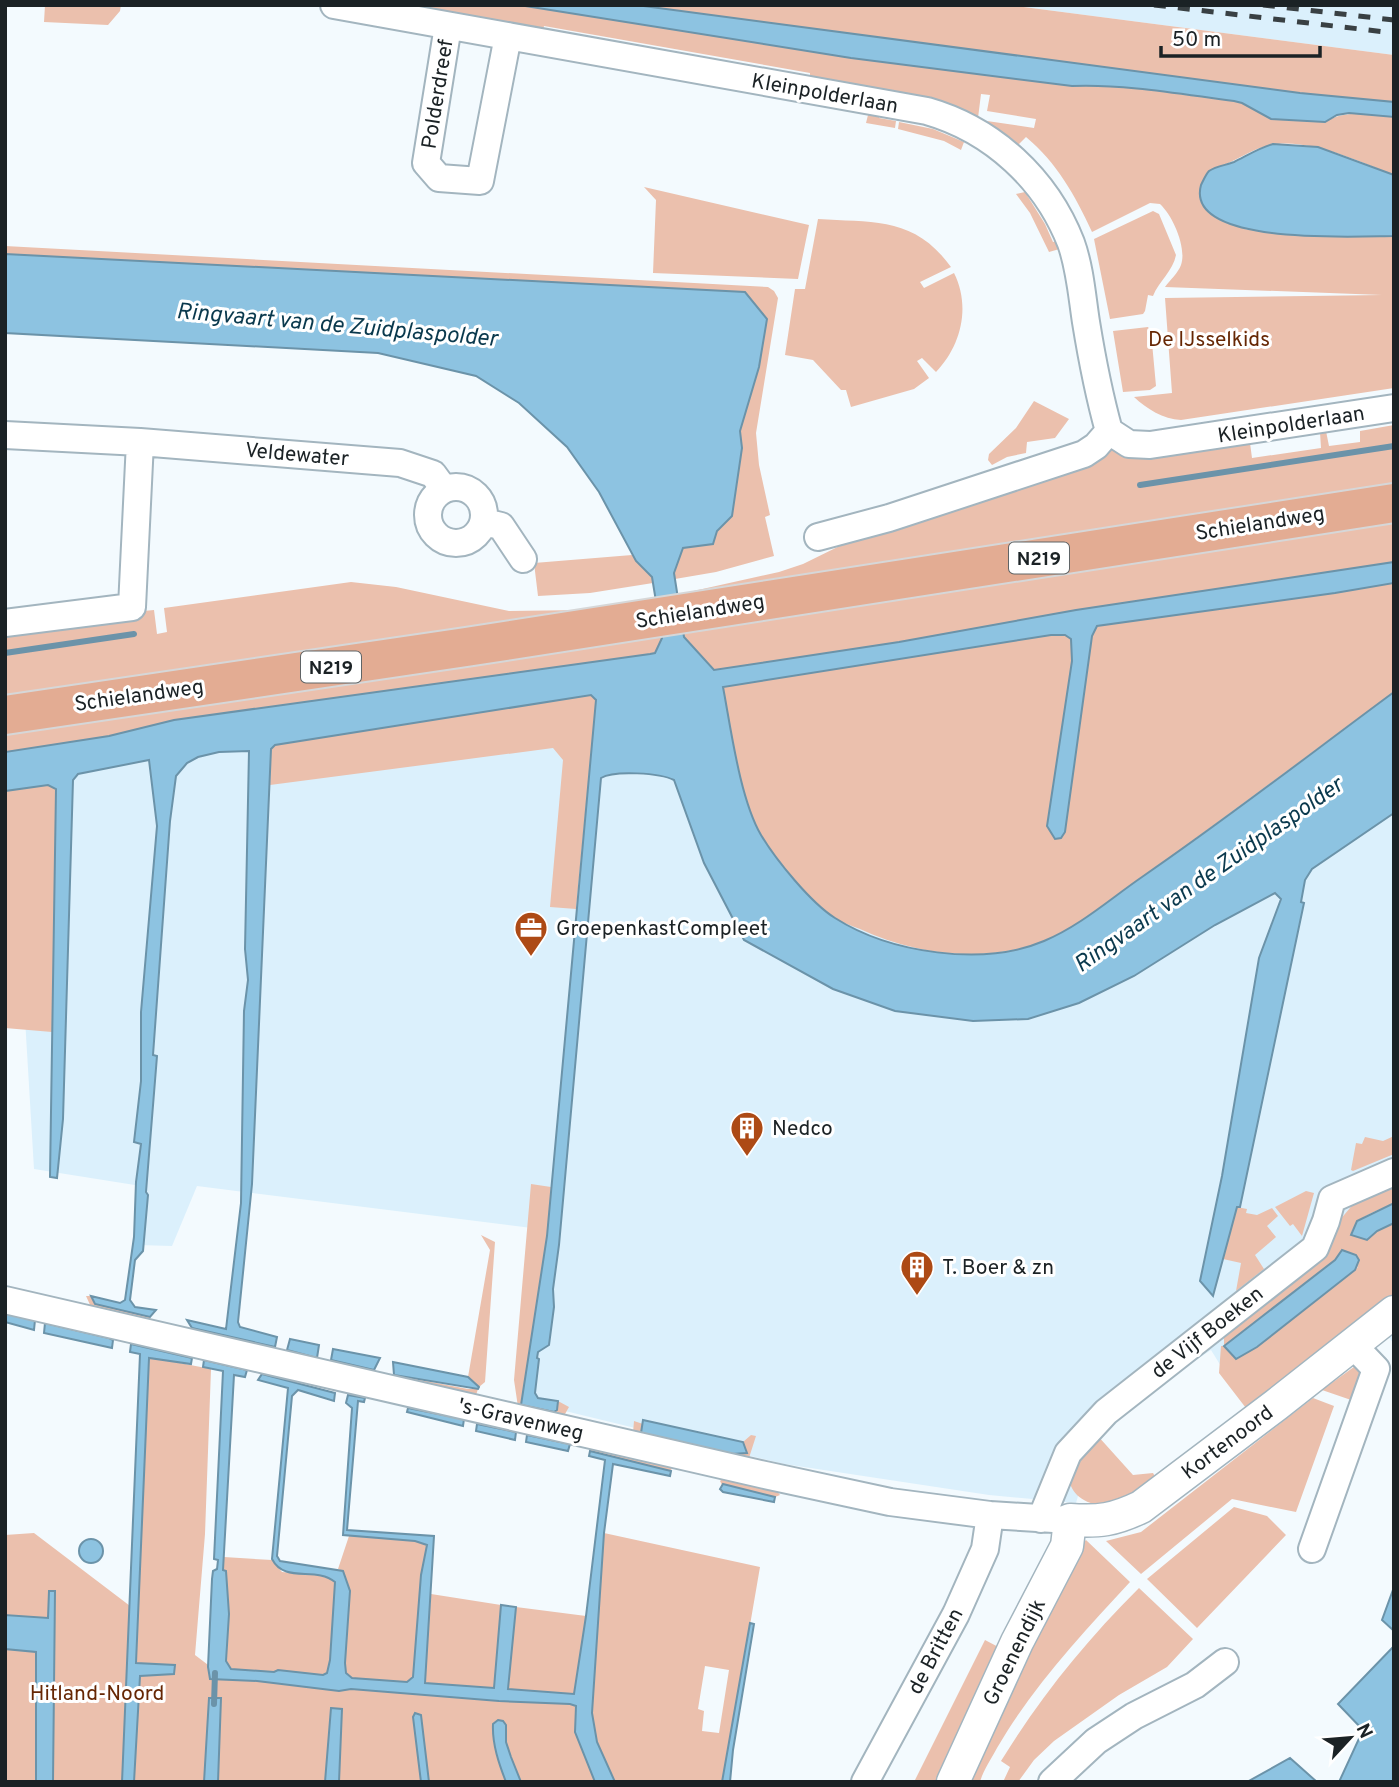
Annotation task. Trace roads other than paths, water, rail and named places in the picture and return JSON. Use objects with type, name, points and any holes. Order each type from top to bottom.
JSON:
[{"type":"main road","name":"Schielandweg","points":[[5,715],[1394,503]]},
{"type":"street","name":"Kleinpolderlaan","points":[[334,5],[900,106],[951,118],[977,132],[1003,150],[1027,172],[1054,209],[1071,244],[1100,400],[1109,431],[1129,444],[1150,445],[1394,408]]},
{"type":"street","name":"Polderdreef","points":[[449,26],[426,163],[439,178],[480,181],[508,36]]},
{"type":"street","points":[[818,537],[1084,454],[1096,446],[1109,431]]},
{"type":"street","name":"Veldewater","points":[[5,435],[140,442],[400,463],[433,474],[444,489],[453,487],[472,491],[483,507],[484,522]]},
{"type":"street","points":[[5,622],[132,607],[140,442]]},
{"type":"street","points":[[444,489],[435,496],[428,516],[436,535],[445,541],[456,543],[475,536],[484,522],[501,526],[523,559]]},
{"type":"street","name":"de Vijf Boeken","points":[[1055,1519],[1068,1453],[1105,1412],[1314,1248],[1332,1199],[1394,1172]]},
{"type":"street","name":"'s-Gravenweg","points":[[5,1300],[890,1502],[990,1515],[1055,1519]]},
{"type":"street","name":"Kortenoord","points":[[1055,1519],[1101,1522],[1141,1507],[1394,1312]]},
{"type":"street","points":[[1312,1549],[1376,1369],[1353,1345]]},
{"type":"street","name":"de Britten","points":[[865,1782],[956,1614],[985,1549],[990,1515]]},
{"type":"street","name":"Groenendijk","points":[[953,1782],[1017,1642],[1067,1546],[1055,1519]]},
{"type":"street","points":[[1052,1782],[1096,1741],[1135,1716],[1195,1685],[1225,1662]]},
{"type":"water","points":[[519,5],[636,5],[1300,93],[1394,102],[1394,117],[1349,113],[1337,115],[1325,122],[1271,119],[1234,101],[1133,88],[1072,86],[851,58]]},
{"type":"water","points":[[1273,144],[1318,147],[1394,175],[1394,236],[1278,234],[1245,228],[1219,219],[1203,205],[1201,185],[1209,171]]},
{"type":"water","name":"Ringvaart van de Zuidplaspolder","points":[[5,254],[745,292],[767,319],[759,367],[740,431],[742,448],[732,516],[717,531],[713,544],[683,548],[674,573],[684,637],[714,670],[899,642],[1076,610],[1394,562],[1394,583],[1097,626],[1092,636],[1065,832],[1061,838],[1055,839],[1047,826],[1072,661],[1071,639],[1065,635],[1051,635],[723,687],[747,803],[761,835],[805,892],[835,918],[882,940],[909,948],[966,954],[1020,949],[1070,928],[1206,832],[1394,692],[1394,813],[1312,869],[1305,880],[1301,902],[1304,903],[1240,1207],[1237,1207],[1213,1296],[1200,1281],[1222,1176],[1259,958],[1281,899],[1275,893],[1215,925],[1134,976],[1079,1003],[1028,1019],[973,1021],[895,1011],[833,989],[744,940],[704,863],[674,780],[648,774],[616,774],[601,778],[553,1289],[554,1307],[549,1345],[538,1352],[537,1358],[535,1393],[538,1398],[558,1401],[557,1410],[554,1412],[521,1405],[547,1236],[596,700],[591,695],[275,745],[271,749],[252,1184],[238,1322],[240,1327],[277,1337],[275,1347],[192,1328],[187,1320],[226,1329],[241,1203],[244,1011],[248,980],[245,949],[249,751],[219,752],[198,757],[187,763],[176,776],[170,821],[153,1055],[157,1056],[146,1192],[148,1195],[143,1251],[135,1260],[130,1300],[135,1307],[156,1310],[150,1317],[95,1304],[91,1296],[120,1303],[125,1300],[134,1237],[136,1182],[141,1144],[134,1142],[141,1081],[141,1012],[157,826],[149,760],[78,774],[73,780],[63,1119],[57,1178],[50,1177],[56,789],[48,785],[5,791],[5,752],[109,736],[174,720],[650,654],[655,653],[662,638],[652,577],[636,561],[599,492],[567,447],[519,403],[476,376],[378,353],[5,333]]},
{"type":"water","points":[[1394,1203],[1394,1223],[1377,1231],[1367,1240],[1351,1235],[1357,1221]]},
{"type":"water","points":[[1342,1250],[1356,1255],[1359,1260],[1355,1270],[1257,1347],[1236,1359],[1224,1346],[1335,1260]]},
{"type":"water","points":[[5,1313],[35,1320],[34,1330],[5,1322]]},
{"type":"water","points":[[45,1323],[109,1338],[113,1340],[112,1348],[44,1333]]},
{"type":"water","points":[[290,1339],[319,1345],[317,1358],[287,1350]]},
{"type":"water","points":[[131,1344],[192,1358],[191,1364],[149,1358],[136,1663],[175,1665],[174,1674],[140,1676],[134,1782],[122,1782],[140,1354],[130,1352]]},
{"type":"water","points":[[333,1349],[380,1358],[374,1370],[331,1360]]},
{"type":"water","points":[[204,1360],[247,1370],[245,1377],[234,1375],[223,1570],[226,1571],[229,1614],[226,1661],[231,1669],[323,1675],[327,1673],[330,1660],[335,1582],[319,1575],[285,1571],[272,1559],[288,1388],[258,1380],[262,1374],[335,1393],[334,1401],[298,1390],[292,1396],[277,1556],[280,1561],[343,1571],[350,1591],[345,1663],[346,1673],[352,1678],[407,1682],[413,1677],[421,1575],[427,1545],[415,1541],[343,1535],[352,1408],[346,1403],[348,1395],[365,1398],[364,1402],[358,1401],[347,1530],[434,1536],[425,1683],[494,1688],[501,1605],[516,1607],[508,1689],[574,1694],[605,1460],[589,1456],[590,1451],[671,1471],[670,1476],[613,1464],[604,1533],[592,1713],[597,1742],[615,1782],[595,1782],[575,1732],[576,1706],[570,1704],[351,1689],[339,1691],[257,1681],[210,1679],[208,1667],[212,1579],[218,1560],[214,1559],[223,1371],[203,1367]]},
{"type":"water","points":[[393,1362],[468,1377],[479,1387],[478,1389],[394,1375]]},
{"type":"water","points":[[408,1408],[464,1419],[463,1426],[407,1412]]},
{"type":"water","points":[[643,1420],[743,1442],[747,1453],[732,1454],[641,1433]]},
{"type":"water","points":[[477,1424],[516,1432],[515,1440],[476,1431]]},
{"type":"water","points":[[527,1435],[570,1444],[568,1451],[526,1442]]},
{"type":"water","points":[[723,1484],[775,1497],[774,1502],[723,1492],[720,1489]]},
{"type":"water","points":[[91,1539],[100,1542],[103,1551],[100,1560],[91,1563],[82,1560],[79,1551],[82,1542]]},
{"type":"water","points":[[1394,1587],[1394,1631],[1382,1620]]},
{"type":"water","points":[[49,1591],[55,1591],[53,1782],[36,1782],[36,1652],[5,1649],[5,1615],[48,1618]]},
{"type":"water","points":[[750,1623],[754,1624],[730,1782],[722,1782]]},
{"type":"water","points":[[1394,1646],[1394,1782],[1339,1782],[1363,1730],[1338,1704]]},
{"type":"water","points":[[209,1698],[221,1698],[218,1782],[204,1782]]},
{"type":"water","points":[[331,1708],[342,1709],[339,1782],[325,1782]]},
{"type":"water","points":[[415,1713],[421,1715],[429,1782],[421,1782],[413,1717]]},
{"type":"water","points":[[498,1720],[506,1725],[506,1742],[521,1782],[506,1782],[503,1775],[494,1739],[493,1724]]},
{"type":"water","points":[[1290,1758],[1317,1782],[1247,1782]]},
{"type":"waterway","points":[[1140,485],[1394,446]]},
{"type":"waterway","points":[[5,653],[134,634]]},
{"type":"waterway","points":[[214,1704],[215,1673]]},
{"type":"railway","points":[[1154,5],[1394,33]]},
{"type":"railway","points":[[1263,5],[1394,20]]},
{"type":"place","name":"GroepenkastCompleet","points":[[531,958]]},
{"type":"place","name":"Nedco","points":[[747,1158]]},
{"type":"place","name":"T. Boer & zn","points":[[917,1297]]},
{"type":"park label","name":"De IJsselkids","points":[[1209,339]]},
{"type":"park label","name":"Hitland-Noord","points":[[97,1693]]}]
